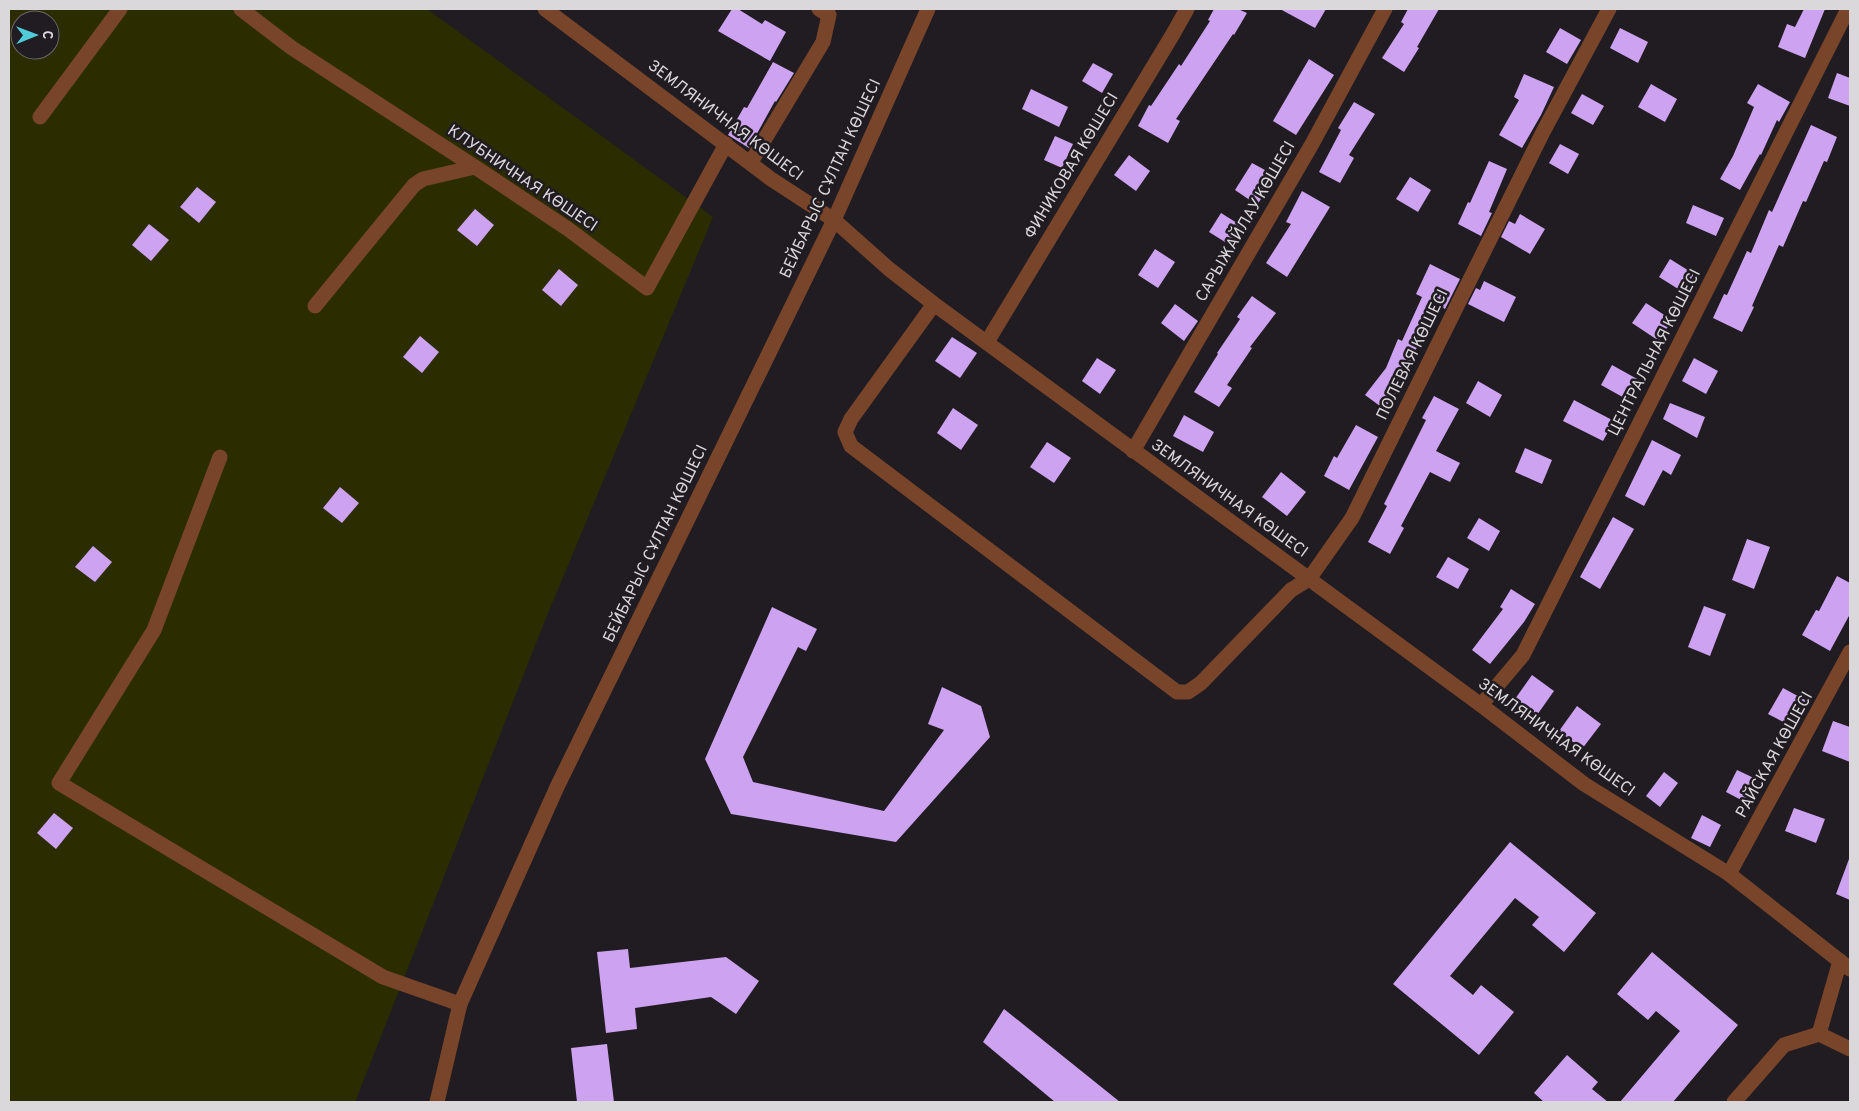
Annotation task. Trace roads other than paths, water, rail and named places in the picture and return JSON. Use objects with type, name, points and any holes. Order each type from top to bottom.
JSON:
[{"type":"street","points":[[40,117],[120,9]]},
{"type":"street","name":"КЛУБНИЧНАЯ КӨШЕСІ","points":[[241,9],[292,48],[568,229],[647,288],[726,144]]},
{"type":"street","name":"ЗЕМЛЯНИЧНАЯ КӨШЕСІ","points":[[545,9],[779,184],[834,220],[889,269],[934,304],[1481,705],[1584,784],[1729,874],[1845,965],[1819,1034]]},
{"type":"street","points":[[750,162],[823,42],[829,16],[819,9]]},
{"type":"street","name":"БЕЙБАРЫС СҰЛТАН КӨШЕСІ","points":[[437,1102],[460,1004],[557,787],[834,220],[928,9]]},
{"type":"street","name":"ФИНИКОВАЯ КӨШЕСІ","points":[[987,342],[1187,9]]},
{"type":"street","name":"САРЫЖАЙЛАУ КӨШЕСІ","points":[[1133,451],[1307,153],[1385,9]]},
{"type":"street","name":"ПОЛЕВАЯ КӨШЕСІ","points":[[934,304],[851,419],[845,432],[851,446],[1177,692],[1188,692],[1201,683],[1291,590],[1309,579],[1352,518],[1543,132],[1609,9]]},
{"type":"street","name":"ЦЕНТРАЛЬНАЯ КӨШЕСІ","points":[[1481,705],[1522,655],[1848,9]]},
{"type":"street","points":[[315,306],[414,185],[423,179],[476,167]]},
{"type":"street","points":[[220,457],[154,630],[59,783],[383,977],[460,1004]]},
{"type":"street","name":"РАЙСКАЯ КӨШЕСІ","points":[[1729,874],[1850,652]]},
{"type":"street","points":[[1734,1102],[1784,1045],[1819,1034],[1850,1049]]}]
